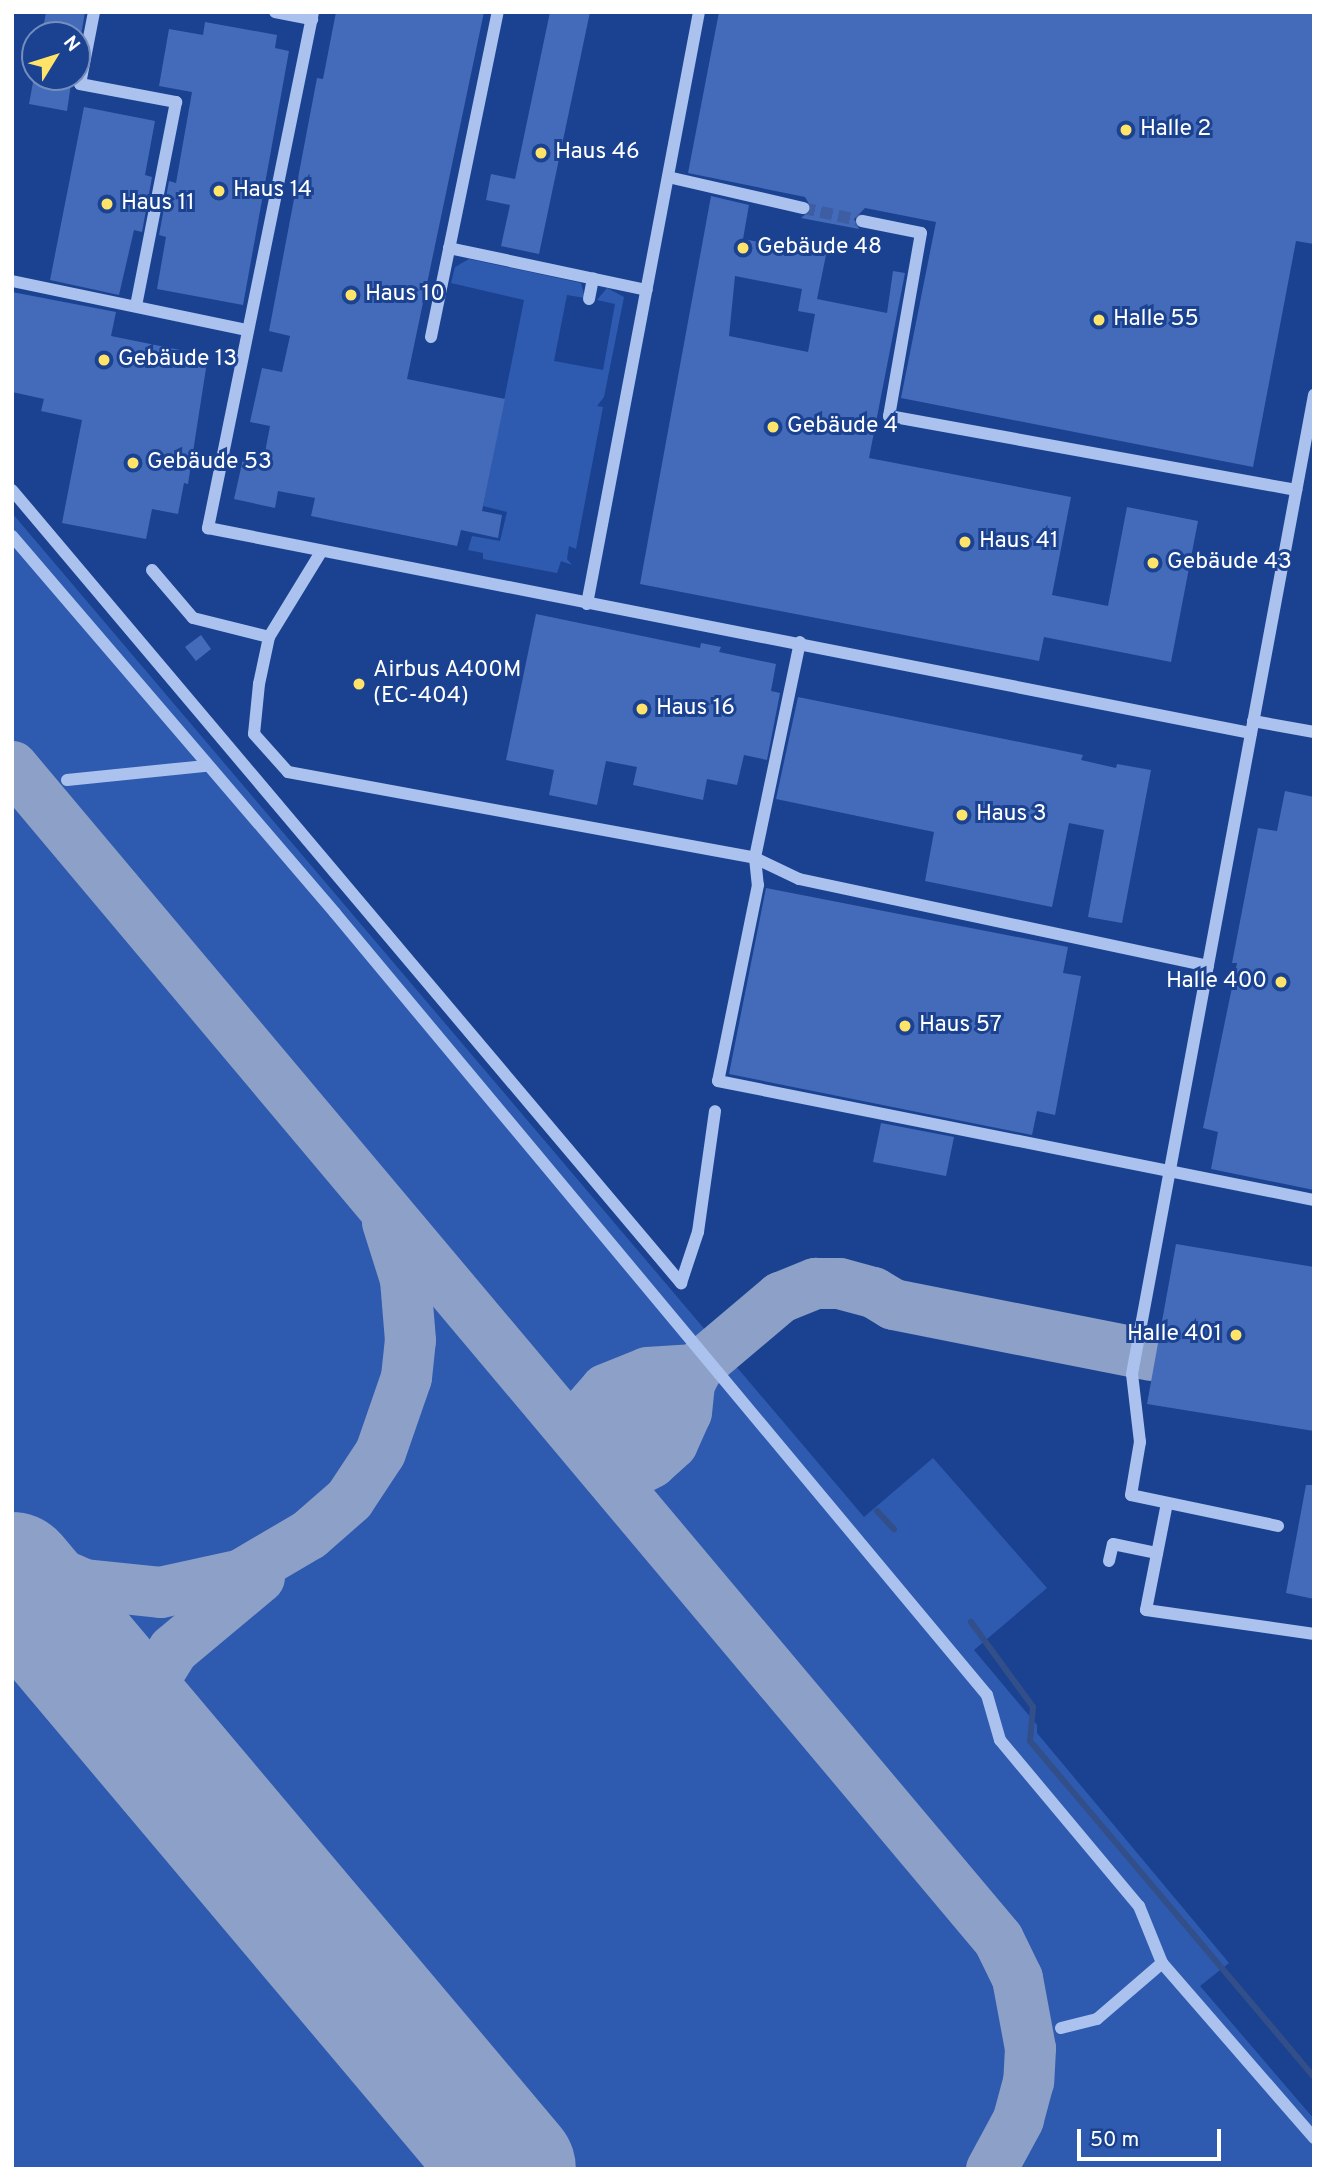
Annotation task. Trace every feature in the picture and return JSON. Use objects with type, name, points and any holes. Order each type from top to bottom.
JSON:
[{"type":"lane","points":[[94,12],[80,84],[176,102],[136,305]]},
{"type":"lane","points":[[275,12],[312,16],[246,330],[208,528],[587,604],[1252,727],[1314,732]]},
{"type":"lane","points":[[431,337],[498,12]]},
{"type":"lane","points":[[587,604],[699,12]]},
{"type":"lane","points":[[668,177],[803,208]]},
{"type":"lane","points":[[862,220],[921,233],[889,416],[1296,490]]},
{"type":"lane","points":[[449,248],[646,290]]},
{"type":"lane","points":[[589,299],[593,278]]},
{"type":"lane","points":[[12,281],[246,330]]},
{"type":"lane","points":[[1278,1526],[1131,1495],[1140,1442],[1132,1374],[1314,396]]},
{"type":"lane","points":[[12,490],[681,1283],[698,1231],[715,1111]]},
{"type":"lane","points":[[12,536],[206,766],[335,913],[987,1695],[1000,1740],[1139,1906],[1162,1963],[1314,2138]]},
{"type":"lane","points":[[321,552],[269,637],[254,734],[288,772],[755,858],[799,879],[1208,966]]},
{"type":"lane","points":[[152,570],[193,618],[269,637]]},
{"type":"lane","points":[[800,642],[755,858],[758,885],[718,1081],[1314,1200]]},
{"type":"lane","points":[[67,780],[206,766]]},
{"type":"lane","points":[[1167,1503],[1146,1610],[1314,1634]]},
{"type":"lane","points":[[1109,1561],[1113,1544],[1157,1553]]},
{"type":"lane","points":[[1061,2028],[1097,2019],[1162,1963]]},
{"type":"shaded area","points":[[469,259],[581,283],[585,298],[567,295],[554,361],[603,370],[615,304],[597,300],[607,288],[624,297],[604,397],[597,406],[603,407],[576,549],[569,546],[567,559],[572,565],[561,561],[557,573],[483,559],[483,553],[468,550],[472,536],[500,541],[507,512],[483,506],[524,300],[451,283],[455,267]]},
{"type":"shaded area","points":[[12,513],[864,1517],[933,1458],[1047,1588],[974,1650],[1037,1725],[1037,1733],[1229,1963],[1200,1986],[1314,2119],[1314,2169],[12,2169]]},
{"type":"building","points":[[46,12],[85,12],[83,21],[44,21]]},
{"type":"building","name":"Haus 10","points":[[336,12],[484,12],[407,379],[505,399],[482,511],[502,515],[498,538],[461,530],[457,546],[311,516],[315,498],[278,491],[275,508],[234,499],[243,459],[263,463],[270,426],[250,422],[262,368],[282,372],[290,336],[269,331],[317,78],[323,79]]},
{"type":"building","name":"Haus 46","points":[[550,12],[590,12],[539,254],[501,246],[510,205],[486,200],[491,174],[515,179]]},
{"type":"building","points":[[719,12],[1314,12],[1314,244],[1296,241],[1253,467],[901,398],[936,222],[865,208],[854,219],[859,229],[801,218],[812,209],[805,197],[688,173]]},
{"type":"building","name":"Haus 14","points":[[205,22],[277,35],[275,48],[289,51],[243,305],[157,289],[166,237],[159,235],[169,181],[176,183],[192,92],[159,86],[169,29],[203,35]]},
{"type":"building","points":[[31,91],[70,91],[67,111],[29,104]]},
{"type":"building","name":"Haus 11","points":[[84,107],[155,121],[145,175],[152,177],[142,232],[134,230],[119,295],[50,280]]},
{"type":"building","points":[[711,196],[749,205],[743,239],[826,255],[817,299],[887,313],[893,271],[905,273],[869,458],[1071,497],[1052,595],[1108,606],[1127,507],[1198,521],[1171,662],[1044,637],[1039,661],[640,584]],"holes":[[[735,276],[802,289],[798,311],[815,314],[808,352],[729,336]]]},
{"type":"building","points":[[12,292],[116,312],[111,336],[185,351],[184,358],[207,362],[188,484],[184,483],[178,514],[152,509],[146,539],[62,523],[82,420],[41,411],[44,399],[12,392]]},
{"type":"building","name":"Haus 16","points":[[536,614],[700,648],[701,643],[721,647],[719,652],[776,664],[771,691],[780,693],[767,760],[744,755],[737,785],[707,779],[703,800],[633,785],[637,767],[606,761],[597,805],[549,795],[554,770],[506,760]]},
{"type":"building","points":[[201,635],[211,649],[196,661],[185,647]]},
{"type":"building","name":"Haus 3","points":[[798,697],[1083,755],[1081,760],[1116,768],[1117,764],[1151,770],[1122,923],[1088,917],[1104,830],[1069,823],[1052,907],[925,881],[934,832],[776,799]]},
{"type":"building","name":"Halle 400","points":[[1285,791],[1314,797],[1314,1190],[1211,1169],[1218,1132],[1203,1128],[1237,963],[1232,963],[1258,828],[1277,831]]},
{"type":"building","name":"Haus 57","points":[[766,888],[1068,947],[1063,973],[1081,976],[1055,1115],[1037,1111],[1032,1135],[729,1074]]},
{"type":"building","points":[[881,1123],[954,1137],[946,1176],[873,1162]]},
{"type":"building","name":"Halle 401","points":[[1176,1244],[1314,1267],[1314,1431],[1147,1404]]},
{"type":"building","points":[[1306,1485],[1314,1485],[1314,1599],[1286,1593]]},
{"type":"waterway","points":[[877,1511],[894,1529]]},
{"type":"waterway","points":[[971,1622],[1033,1707],[1030,1741],[1314,2077]]},
{"type":"taxiway","points":[[12,766],[998,1939],[1017,1978],[1030,2048],[1028,2081],[1018,2119],[991,2169]]},
{"type":"taxiway","points":[[12,1553],[84,1584],[160,1592],[241,1574],[309,1534],[349,1499],[380,1452],[406,1377],[410,1340],[405,1279],[387,1222]]},
{"type":"taxiway","points":[[612,1477],[609,1462],[619,1433],[780,1297],[815,1283],[839,1283],[873,1292],[893,1304],[1151,1355]]},
{"type":"taxiway","points":[[610,1474],[626,1475],[651,1462],[672,1443],[686,1412],[689,1383],[697,1368]]},
{"type":"taxiway","points":[[580,1439],[586,1411],[605,1389],[647,1372],[695,1369]]},
{"type":"taxiway","points":[[177,1772],[151,1716],[158,1673],[173,1649],[259,1577]]},
{"type":"runway","points":[[12,1577],[511,2169]]},
{"type":"tunnel","points":[[803,208],[862,221]]},
{"type":"place","name":"Halle 2","points":[[1126,130]]},
{"type":"place","name":"Haus 46","points":[[541,153]]},
{"type":"place","name":"Haus 14","points":[[219,191]]},
{"type":"place","name":"Haus 11","points":[[107,204]]},
{"type":"place","name":"Gebäude 48","points":[[743,248]]},
{"type":"place","name":"Haus 10","points":[[351,295]]},
{"type":"place","name":"Halle 55","points":[[1099,320]]},
{"type":"place","name":"Gebäude 13","points":[[104,360]]},
{"type":"place","name":"Gebäude 4","points":[[773,427]]},
{"type":"place","name":"Gebäude 53","points":[[133,463]]},
{"type":"place","name":"Haus 41","points":[[965,542]]},
{"type":"place","name":"Gebäude 43","points":[[1153,563]]},
{"type":"place","name":"Airbus A400M (EC-404)","points":[[359,684]]},
{"type":"place","name":"Haus 16","points":[[642,709]]},
{"type":"place","name":"Haus 3","points":[[962,815]]},
{"type":"place","name":"Halle 400","points":[[1281,982]]},
{"type":"place","name":"Haus 57","points":[[905,1026]]},
{"type":"place","name":"Halle 401","points":[[1236,1335]]}]
